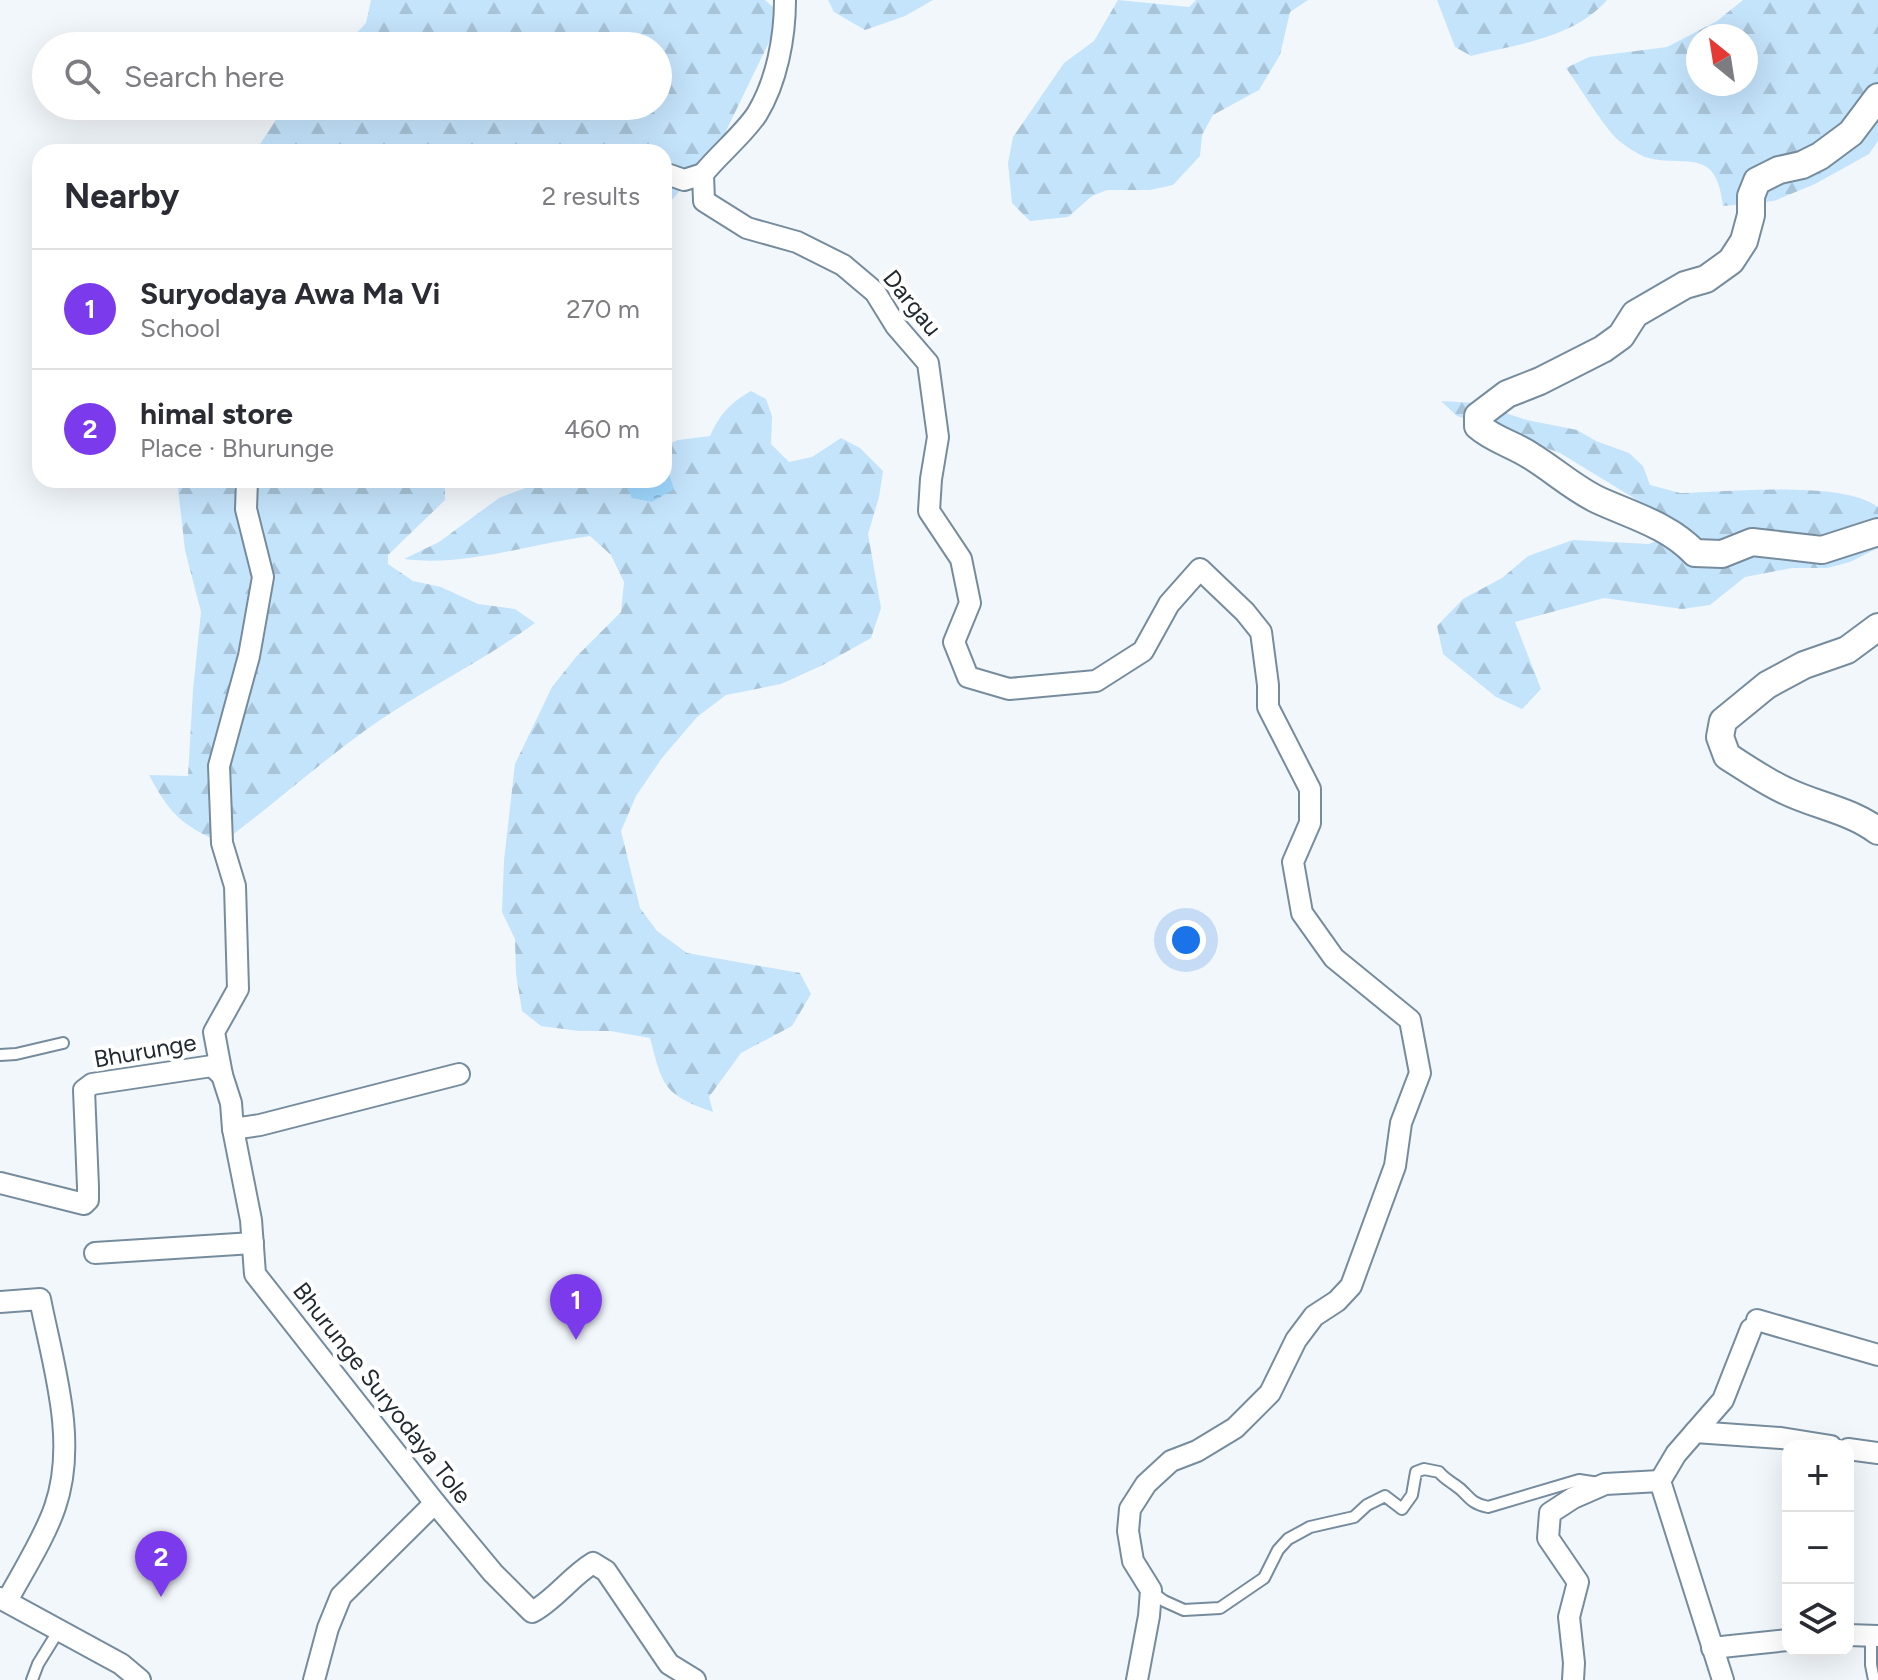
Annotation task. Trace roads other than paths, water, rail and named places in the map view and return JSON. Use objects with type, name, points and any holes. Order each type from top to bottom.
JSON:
[{"type":"street","points":[[672,176],[684,180],[703,174],[756,115],[769,86],[785,28],[785,0]]},
{"type":"street","points":[[1878,97],[1851,133],[1820,156],[1757,181],[1751,196],[1751,215],[1744,241],[1731,261],[1706,279],[1685,285],[1635,314],[1621,336],[1603,349],[1507,394],[1478,416],[1478,426],[1491,438],[1519,448],[1577,489],[1657,524],[1695,553],[1722,554],[1752,542],[1822,550],[1878,532]]},
{"type":"street","name":"Dargau","points":[[703,174],[704,201],[715,209],[747,228],[797,242],[843,265],[875,292],[896,326],[928,363],[938,437],[929,511],[961,559],[970,603],[954,642],[968,677],[1009,689],[1096,681],[1143,651],[1169,604],[1200,569],[1245,612],[1261,632],[1268,707],[1310,789],[1310,823],[1293,862],[1302,913],[1334,958],[1410,1020],[1420,1073],[1401,1123],[1395,1166],[1351,1286],[1337,1301],[1314,1316],[1296,1340],[1270,1393],[1235,1428],[1197,1451],[1171,1461],[1146,1484],[1130,1509],[1128,1531],[1133,1561],[1151,1590]]},
{"type":"street","name":"Bhurunge Suryodaya Tole","points":[[247,488],[246,509],[263,577],[249,656],[219,766],[222,843],[235,886],[238,989],[214,1032],[231,1103],[255,1274],[435,1503],[493,1573],[532,1612],[546,1605],[576,1573],[593,1563],[606,1571],[664,1672]]},
{"type":"street","points":[[1878,627],[1847,650],[1804,665],[1767,685],[1723,721],[1720,737],[1727,756],[1748,769],[1785,791],[1862,819],[1878,831]]},
{"type":"street","name":"Bhurunge","points":[[0,1183],[84,1204],[88,1200],[84,1090],[92,1084],[212,1066],[222,1075]]},
{"type":"street","points":[[233,1129],[260,1125],[459,1074]]},
{"type":"street","points":[[95,1253],[253,1243]]},
{"type":"street","points":[[0,1302],[40,1299],[64,1439],[64,1461],[55,1507],[4,1600],[121,1664],[140,1680]]},
{"type":"street","points":[[1723,1680],[1660,1481],[1676,1454],[1723,1400],[1754,1324],[1878,1355]]},
{"type":"street","points":[[1695,1432],[1794,1440]]},
{"type":"street","points":[[1854,1450],[1878,1453]]},
{"type":"street","points":[[1573,1680],[1569,1617],[1578,1582],[1548,1538],[1550,1513],[1573,1498],[1605,1484],[1660,1481]]},
{"type":"street","points":[[314,1680],[328,1628],[341,1596],[435,1503]]},
{"type":"street","points":[[1137,1680],[1151,1590]]},
{"type":"street","points":[[1854,1635],[1875,1636]]},
{"type":"street","points":[[1712,1648],[1782,1641]]},
{"type":"street","points":[[664,1672],[695,1680]]},
{"type":"lane","points":[[0,1055],[63,1043]]},
{"type":"lane","points":[[1151,1590],[1164,1601],[1184,1610],[1220,1608],[1264,1578],[1278,1550],[1298,1533],[1354,1517],[1367,1505],[1385,1496],[1402,1509],[1412,1495],[1416,1472],[1424,1469],[1439,1472],[1447,1481],[1458,1486],[1467,1499],[1488,1507],[1579,1480],[1605,1484]]},
{"type":"lane","points":[[32,1680],[59,1630]]},
{"type":"lane","points":[[1874,1680],[1871,1665],[1875,1636]]},
{"type":"water","points":[[672,483],[674,489],[652,502],[632,498],[627,488],[672,488]]},
{"type":"place","name":"Suryodaya Awa Ma Vi","points":[[576,1340]]},
{"type":"place","name":"himal store","points":[[161,1597]]}]
